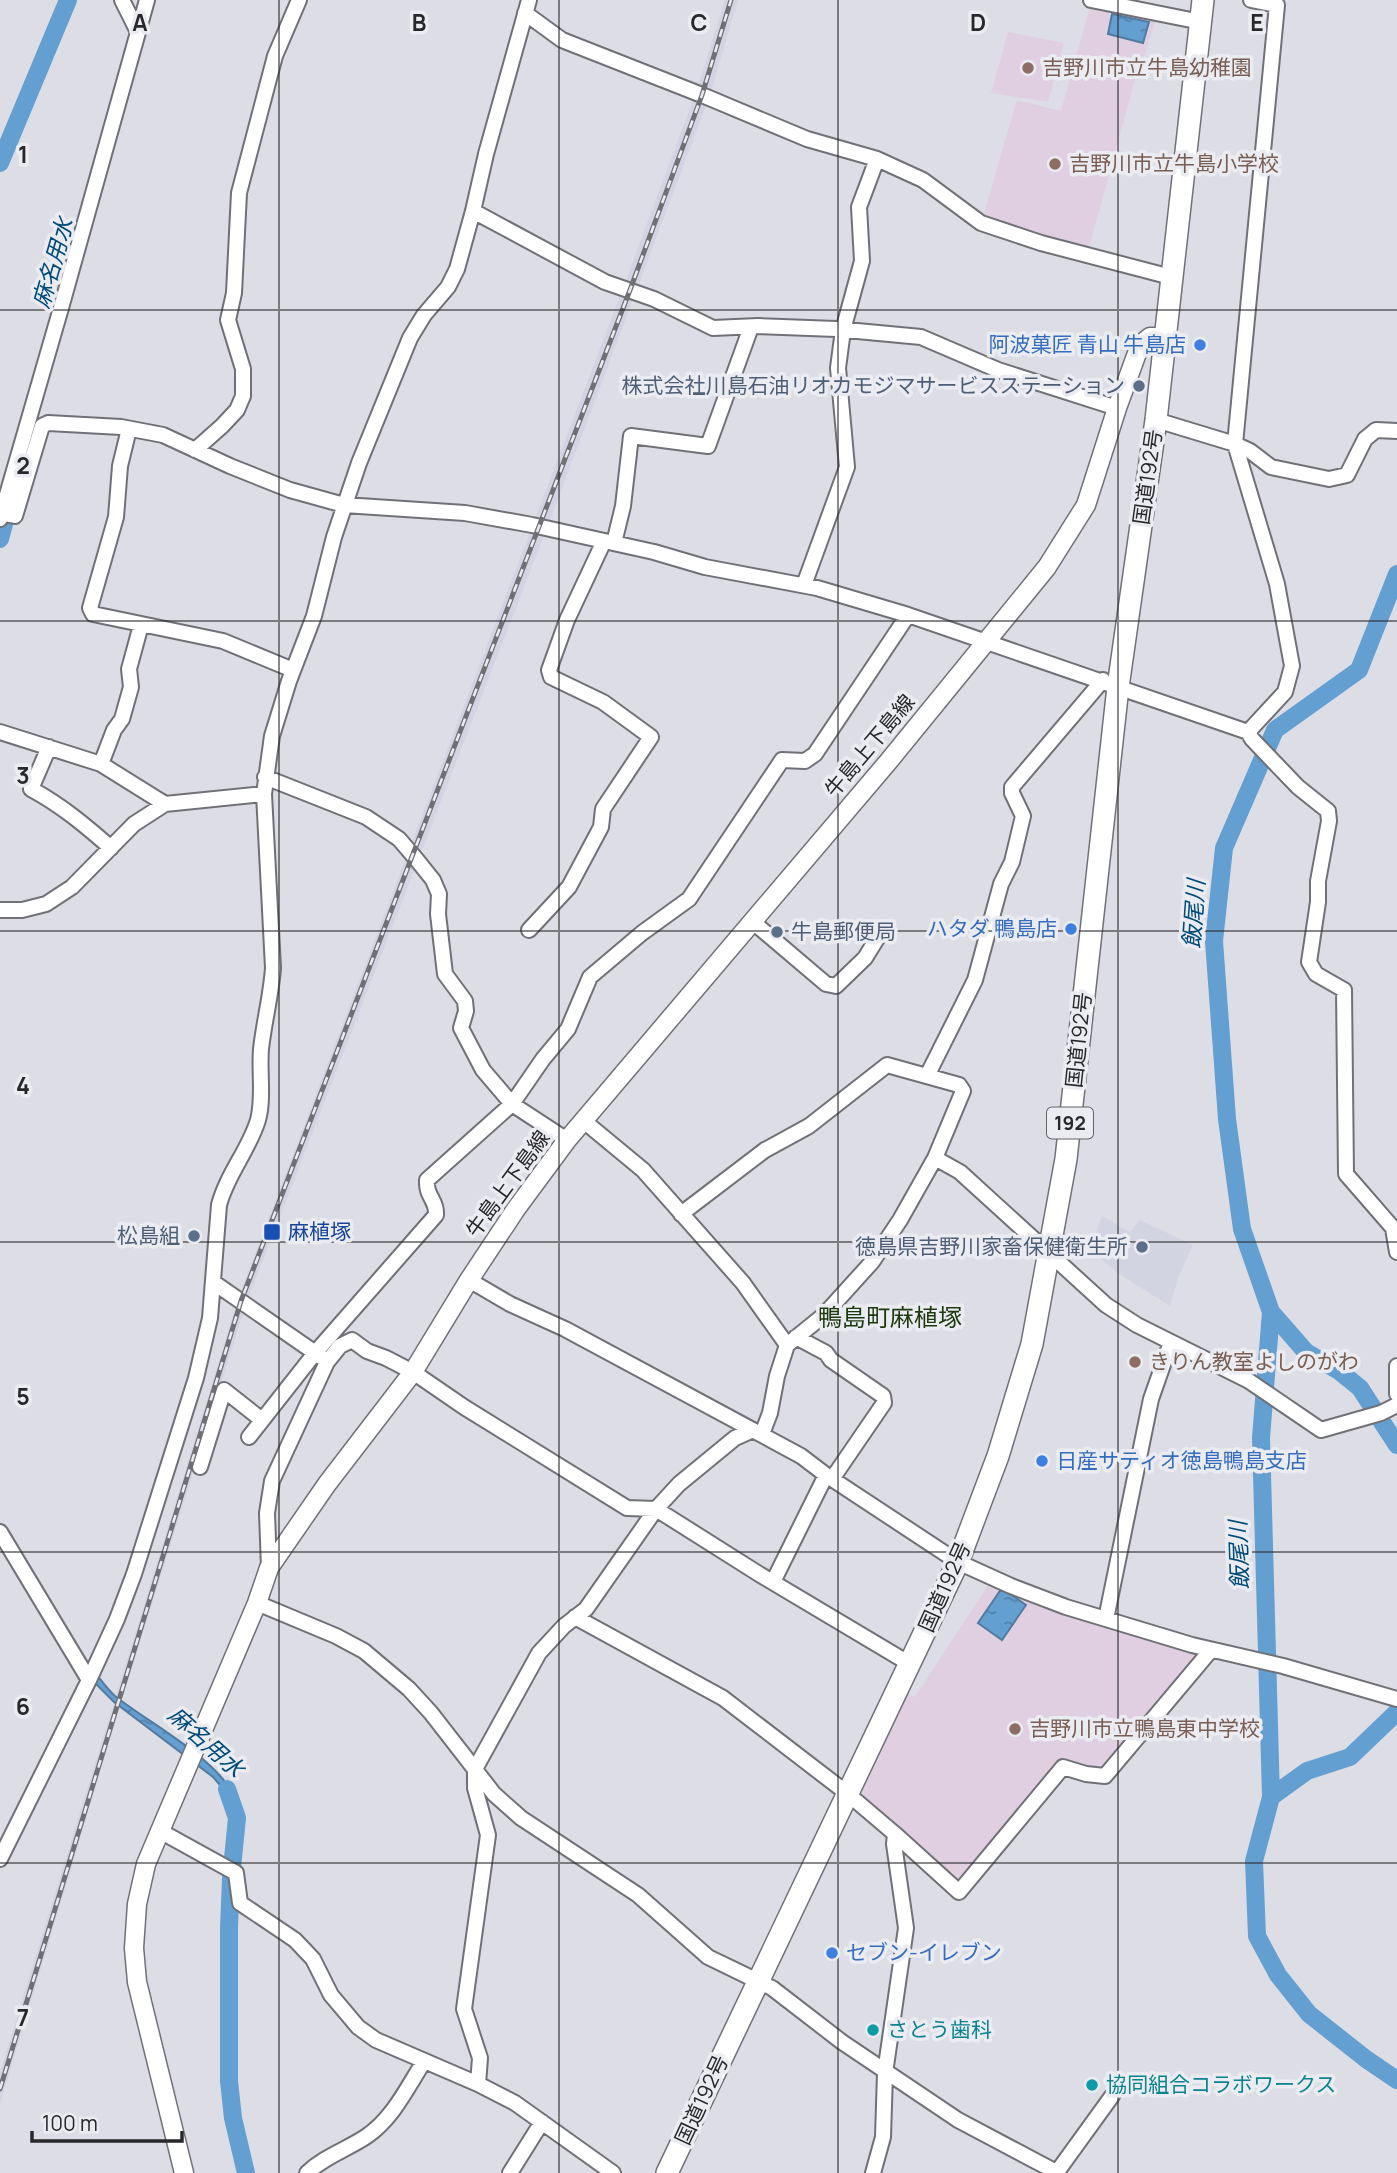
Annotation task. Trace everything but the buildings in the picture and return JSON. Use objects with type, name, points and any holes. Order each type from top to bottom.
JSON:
[{"type":"highway","name":"国道192号","points":[[667,2173],[958,1562],[998,1456],[1028,1357],[1050,1254],[1066,1159],[1110,684],[1156,420],[1203,0]]},
{"type":"main road","name":"牛島上下島線","points":[[184,2173],[137,1982],[137,1904],[146,1864],[270,1568],[327,1484],[413,1373],[468,1280],[567,1140],[753,922],[1047,567],[1086,505],[1140,345],[1150,337],[1165,337]]},
{"type":"street","points":[[122,0],[138,32]]},
{"type":"street","points":[[147,0],[4,515],[15,516],[41,426],[48,423],[129,429],[163,435],[290,490],[344,505],[465,513],[654,552],[705,568],[804,585],[986,641],[1250,735],[1294,783],[1328,811],[1329,821],[1318,881],[1318,902],[1309,962],[1316,974],[1344,990],[1346,1174],[1393,1228],[1397,1252]]},
{"type":"street","points":[[195,450],[237,410],[243,396],[243,369],[228,320],[234,293],[239,193],[275,55],[299,0]]},
{"type":"street","points":[[1091,0],[1200,22]]},
{"type":"street","points":[[1250,735],[1284,692],[1292,666],[1277,584],[1235,444],[1277,5],[1251,0]]},
{"type":"street","points":[[1,1853],[117,1619],[192,1391],[210,1318],[222,1191],[248,1143],[258,1121],[260,1109],[261,1046],[272,994],[273,968],[264,794],[271,736],[314,616],[344,505],[410,338],[424,315],[448,287],[457,269],[527,6],[562,40],[702,94],[807,139],[877,159],[923,180],[981,223],[1041,243],[1171,277]]},
{"type":"street","points":[[804,585],[847,467],[838,368],[842,330],[862,261],[859,207],[877,159]]},
{"type":"street","points":[[473,211],[605,282],[654,299],[713,328],[842,330],[921,337],[998,370],[1117,408]]},
{"type":"street","points":[[529,930],[569,887],[601,827],[603,809],[651,737],[603,702],[551,677],[549,670],[567,620],[609,542],[623,506],[631,436],[708,446],[751,327]]},
{"type":"street","points":[[1156,420],[1235,444],[1250,451],[1271,467],[1329,479],[1347,475],[1365,439],[1376,430],[1397,431]]},
{"type":"street","points":[[129,429],[120,466],[116,517],[90,608],[93,614],[223,641],[293,670]]},
{"type":"street","points":[[249,1437],[321,1357],[436,1215],[437,1206],[426,1191],[427,1180],[512,1104],[568,1029],[590,977],[642,933],[689,899],[782,760],[805,761],[815,754],[908,615]]},
{"type":"street","points":[[101,764],[114,730],[122,719],[131,687],[129,669],[142,625]]},
{"type":"street","points":[[927,1076],[975,980],[1001,884],[1012,862],[1023,816],[1012,793],[1012,787],[1110,684]]},
{"type":"street","points":[[0,732],[101,764],[164,804]]},
{"type":"street","points":[[49,747],[32,789],[78,819],[111,848]]},
{"type":"street","points":[[265,777],[366,817],[399,839],[433,880],[439,894],[438,914],[445,974],[465,1001],[466,1011],[461,1028],[483,1070],[512,1104],[567,1140]]},
{"type":"street","points":[[0,910],[22,910],[46,904],[72,887],[134,824],[164,804],[264,794]]},
{"type":"street","points":[[753,922],[826,984],[836,986],[865,958],[878,937]]},
{"type":"street","points":[[478,2084],[480,2058],[464,2009],[488,1835],[475,1788],[475,1769],[539,1653],[586,1609],[656,1509],[679,1484],[735,1438],[758,1432],[770,1413],[777,1376],[791,1341],[824,1315],[872,1262],[900,1220],[934,1158],[963,1091],[959,1085],[887,1065],[809,1126],[765,1150],[681,1214]]},
{"type":"street","points":[[585,1122],[643,1170],[791,1341],[826,1353],[831,1360],[883,1396],[884,1403],[829,1477],[772,1582]]},
{"type":"street","points":[[934,1158],[960,1172],[1106,1305],[1137,1325],[1249,1381],[1321,1430],[1377,1414],[1397,1405]]},
{"type":"street","points":[[468,1280],[801,1456],[958,1562],[1066,1607],[1211,1650],[1283,1666],[1397,1699]]},
{"type":"street","points":[[213,1282],[321,1357]]},
{"type":"street","points":[[270,1568],[267,1513],[272,1481],[321,1357],[352,1340],[413,1373],[627,1508],[656,1509],[910,1664]]},
{"type":"street","points":[[1106,1619],[1151,1399],[1171,1342]]},
{"type":"street","points":[[1397,1366],[1397,1394]]},
{"type":"street","points":[[200,1467],[224,1390],[262,1420]]},
{"type":"street","points":[[0,1532],[92,1674]]},
{"type":"street","points":[[257,1604],[336,1636],[364,1651],[409,1689],[494,1794],[521,1818],[638,1895],[708,1957],[772,1988],[885,2073],[958,2120],[1057,2173],[1112,2096]]},
{"type":"street","points":[[575,1617],[723,1698],[848,1794],[959,1892],[1063,1767],[1105,1776],[1211,1650]]},
{"type":"street","points":[[160,1832],[232,1870],[240,1903],[295,1940],[313,1959],[331,1995],[358,2027],[376,2040],[423,2063],[478,2084],[515,2103],[612,2173]]},
{"type":"street","points":[[873,2173],[883,2137],[885,2073],[906,1928],[894,1844],[895,1834]]},
{"type":"street","points":[[307,2173],[336,2152],[367,2136],[390,2115],[423,2063]]},
{"type":"street","points":[[510,2173],[542,2122]]},
{"type":"shaded area","points":[[725,0],[738,0],[709,98],[547,528],[246,1304],[122,1700],[116,1696],[238,1299],[623,288],[696,92]]},
{"type":"shaded area","name":"吉野川市立牛島小学校","points":[[1090,7],[1156,19],[1145,55],[1141,57],[1089,248],[983,217],[1017,100],[1061,111]]},
{"type":"shaded area","name":"吉野川市立牛島幼稚園","points":[[1008,32],[1064,43],[1048,102],[991,93]]},
{"type":"shaded area","points":[[1102,1216],[1130,1232],[1140,1220],[1193,1245],[1178,1278],[1170,1306],[1119,1274],[1094,1253],[1098,1245],[1093,1241]]},
{"type":"shaded area","name":"吉野川市立鴨島東中学校","points":[[990,1582],[1202,1654],[1105,1768],[1090,1768],[1061,1760],[964,1880],[953,1880],[861,1803],[863,1787],[907,1694],[915,1697]]},
{"type":"shaded area","points":[[114,1702],[120,1706],[0,2104],[0,2072]]},
{"type":"water","points":[[1112,14],[1149,22],[1143,43],[1108,34]]},
{"type":"water","points":[[1002,1588],[1026,1605],[1002,1640],[978,1623]]},
{"type":"water","points":[[87,1664],[115,1696],[185,1745],[218,1774],[239,1806],[233,1815],[226,1792],[213,1777],[114,1702],[95,1683]]},
{"type":"waterway","points":[[0,163],[68,0]]},
{"type":"waterway","name":"麻名用水","points":[[0,539],[10,502]]},
{"type":"waterway","name":"飯尾川","points":[[1397,574],[1359,670],[1275,730],[1224,848],[1214,941],[1227,1119],[1242,1229],[1271,1312],[1306,1352],[1339,1371],[1360,1388],[1397,1445]]},
{"type":"waterway","name":"飯尾川","points":[[1271,1312],[1261,1438],[1271,1797],[1254,1861],[1257,1936],[1278,1975],[1309,2014],[1397,2080]]},
{"type":"waterway","name":"飯尾川","points":[[1271,1797],[1307,1771],[1350,1757],[1397,1712]]},
{"type":"waterway","name":"麻名用水","points":[[227,1789],[237,1818],[229,1928],[229,2081],[233,2118],[246,2173]]},
{"type":"railway","points":[[0,2089],[241,1301],[630,290],[702,95],[731,0]]},
{"type":"place","name":"吉野川市立牛島幼稚園","points":[[1028,68]]},
{"type":"place","name":"吉野川市立牛島小学校","points":[[1055,164]]},
{"type":"place","name":"阿波菓匠 青山 牛島店","points":[[1200,345]]},
{"type":"place","name":"株式会社川島石油リオカモジマサービスステーション","points":[[1139,386]]},
{"type":"place","name":"ハタダ 鴨島店","points":[[1071,929]]},
{"type":"place","name":"牛島郵便局","points":[[777,932]]},
{"type":"place","name":"麻植塚","points":[[272,1232]]},
{"type":"place","name":"松島組","points":[[194,1236]]},
{"type":"place","name":"徳島県吉野川家畜保健衛生所","points":[[1142,1247]]},
{"type":"place","name":"きりん教室よしのがわ","points":[[1135,1362]]},
{"type":"place","name":"日産サティオ徳島鴨島支店","points":[[1042,1461]]},
{"type":"place","name":"吉野川市立鴨島東中学校","points":[[1015,1729]]},
{"type":"place","name":"セブン-イレブン","points":[[832,1953]]},
{"type":"place","name":"さとう歯科","points":[[873,2030]]},
{"type":"place","name":"協同組合コラボワークス","points":[[1092,2085]]},
{"type":"district","name":"鴨島町麻植塚","points":[[890,1318]]}]
